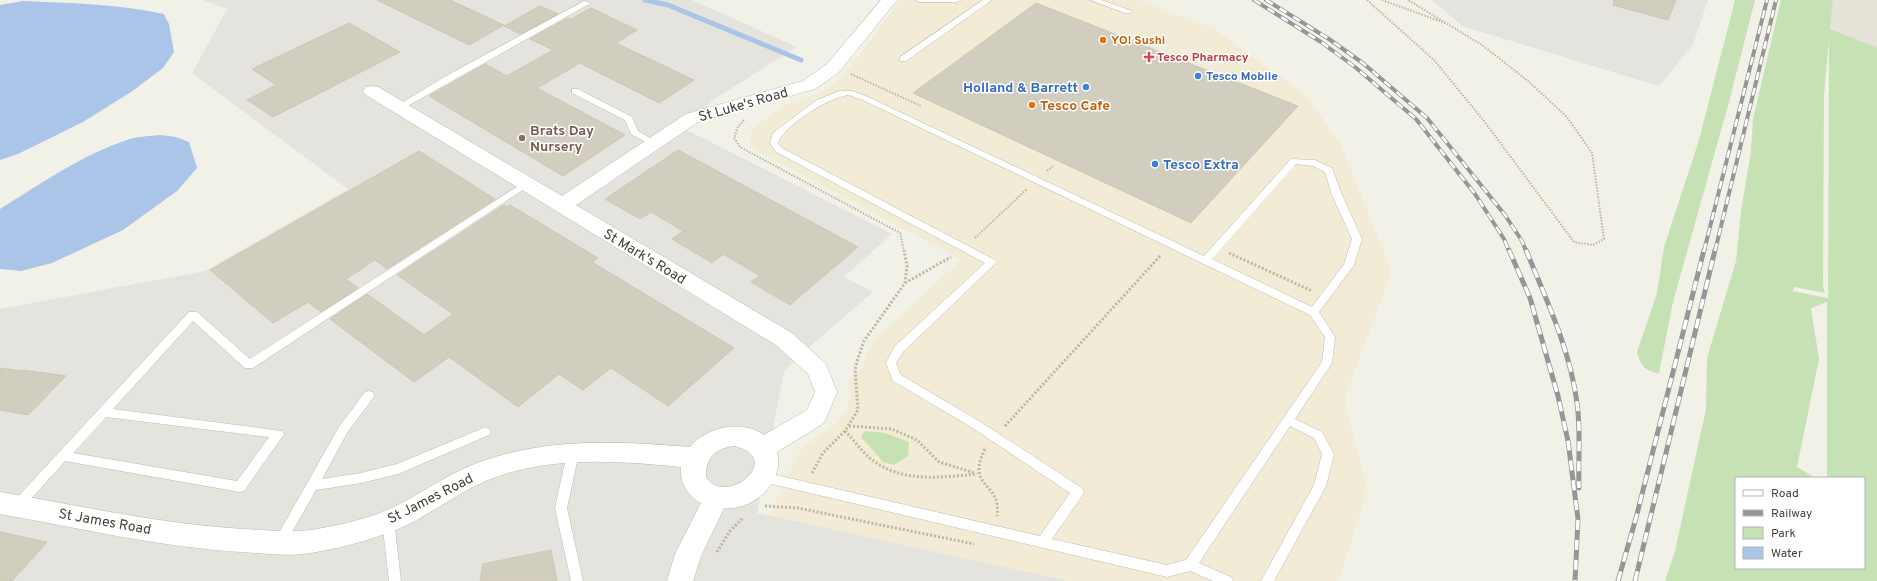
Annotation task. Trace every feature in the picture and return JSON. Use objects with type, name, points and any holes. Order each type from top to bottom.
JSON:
[{"type":"street","name":"St Luke's Road","points":[[562,206],[692,118],[809,85],[838,69],[889,0]]},
{"type":"street","name":"St Mark's Road","points":[[372,91],[784,339],[812,363],[818,370],[826,392],[816,416],[763,448]]},
{"type":"street","points":[[728,436],[746,437],[756,441],[763,448],[767,455],[768,464],[763,478],[751,491],[739,496],[717,498],[704,493],[697,486],[692,477],[692,468],[696,458],[702,449],[711,442],[728,436]]},
{"type":"street","name":"St James Road","points":[[8,504],[208,540],[280,542],[297,544],[356,532],[404,514],[447,489],[489,469],[538,456],[585,452],[648,454],[696,458]]},
{"type":"street","points":[[680,581],[688,554],[717,498]]},
{"type":"lane","points":[[919,0],[957,0]]},
{"type":"lane","points":[[903,59],[988,0]]},
{"type":"lane","points":[[1094,0],[1128,11]]},
{"type":"lane","points":[[399,107],[448,78],[587,3]]},
{"type":"lane","points":[[575,91],[629,119],[634,132],[654,143]]},
{"type":"lane","points":[[1043,542],[1078,492],[995,437],[897,378],[891,363],[899,348],[992,262],[964,249],[779,150],[774,143],[776,135],[825,99],[837,94],[849,93],[861,96],[1314,312],[1330,337],[1327,363],[1190,565]]},
{"type":"lane","points":[[1206,260],[1294,161],[1315,163],[1329,170],[1337,195],[1358,239],[1349,265],[1314,312]]},
{"type":"lane","points":[[8,504],[62,456],[193,314],[249,365],[526,184]]},
{"type":"lane","points":[[280,542],[343,430],[369,395]]},
{"type":"lane","points":[[62,456],[240,487],[278,434],[103,412]]},
{"type":"lane","points":[[1267,581],[1320,486],[1328,454],[1318,435],[1288,420]]},
{"type":"lane","points":[[312,485],[349,481],[408,465],[457,442],[485,432]]},
{"type":"lane","points":[[573,453],[561,508],[577,581]]},
{"type":"lane","points":[[763,478],[993,529],[1167,570],[1190,565],[1227,581]]},
{"type":"lane","points":[[388,520],[395,581]]},
{"type":"path","points":[[1367,0],[1434,60],[1484,121],[1574,242],[1593,245],[1604,239],[1592,153],[1567,117],[1528,81],[1482,45],[1408,0]]},
{"type":"path","points":[[1382,0],[1451,26]]},
{"type":"path","points":[[838,69],[921,106]]},
{"type":"path","points":[[746,118],[738,127],[734,138],[740,147],[900,233],[907,266],[905,283]]},
{"type":"path","points":[[811,475],[823,453],[845,431],[858,410],[858,393],[855,369],[864,341],[905,283],[945,262],[964,249],[1054,165]]},
{"type":"path","points":[[762,506],[798,508],[988,547],[1000,509],[999,499],[983,483],[977,474],[978,460],[995,437],[1171,244]]},
{"type":"path","points":[[1217,248],[1325,297]]},
{"type":"path","points":[[849,426],[892,429],[917,440],[939,462],[977,474]]},
{"type":"path","points":[[845,431],[876,463],[895,472],[934,478],[977,474]]},
{"type":"path","points":[[716,554],[730,531],[745,516]]},
{"type":"shaded area","points":[[203,0],[692,0],[797,47],[713,100],[687,130],[892,234],[844,277],[873,292],[784,371],[757,513],[1069,581],[0,581],[0,309],[205,271],[348,189],[192,73],[227,9]]},
{"type":"shaded area","points":[[900,0],[1138,0],[1213,28],[1306,95],[1341,145],[1392,271],[1344,400],[1368,489],[1339,581],[1069,581],[769,516],[797,456],[803,447],[836,424],[847,409],[851,395],[848,381],[862,368],[867,351],[877,337],[961,260],[749,146],[750,134],[755,127],[784,105],[820,93],[843,77]]},
{"type":"shaded area","points":[[1432,0],[1708,0],[1693,45],[1659,86],[1462,26]]},
{"type":"shaded area","points":[[1833,0],[1877,0],[1877,48],[1829,29]]},
{"type":"green space","points":[[1735,0],[1755,0],[1729,102],[1673,302],[1659,373],[1655,373],[1644,367],[1637,352],[1657,293],[1664,247],[1699,140]]},
{"type":"green space","points":[[1781,0],[1833,0],[1830,29],[1877,48],[1877,581],[1665,581],[1675,551],[1706,409],[1707,358],[1736,261],[1741,211],[1751,151],[1753,119]],"holes":[[[1829,39],[1828,298],[1793,291],[1794,287],[1825,293],[1823,286],[1824,96]],[[1827,302],[1827,477],[1865,477],[1865,569],[1735,569],[1735,477],[1814,477],[1797,467],[1819,359],[1811,308]]]},
{"type":"green space","points":[[865,431],[885,433],[909,442],[908,456],[894,465],[883,462],[861,437]]},
{"type":"water","points":[[23,1],[112,6],[164,14],[169,24],[174,52],[163,68],[131,92],[83,122],[18,154],[0,160],[0,5]]},
{"type":"water","points":[[161,135],[176,137],[189,142],[197,168],[177,191],[123,230],[52,263],[21,271],[0,269],[0,209],[46,180],[110,146],[144,136]]},
{"type":"building","points":[[377,0],[450,0],[504,25],[469,45]]},
{"type":"building","points":[[1614,0],[1676,0],[1668,20],[1613,5]]},
{"type":"building","name":"Tesco Extra","points":[[1036,3],[1298,106],[1191,223],[913,93]]},
{"type":"building","points":[[540,6],[558,14],[520,34],[504,26]]},
{"type":"building","points":[[591,8],[637,30],[616,43],[694,80],[659,103],[580,63],[537,88],[625,135],[563,176],[429,96],[485,64],[507,76],[553,50],[530,39],[568,18],[571,19]]},
{"type":"building","points":[[349,23],[400,52],[273,117],[247,100],[276,85],[252,69]]},
{"type":"building","points":[[678,150],[858,247],[790,305],[751,282],[760,276],[723,254],[712,263],[672,239],[683,231],[651,212],[640,219],[605,199]]},
{"type":"building","points":[[419,151],[495,199],[387,269],[375,260],[346,279],[358,288],[321,312],[308,302],[273,323],[210,270]]},
{"type":"building","points":[[504,205],[507,207],[510,205],[598,258],[592,262],[734,348],[668,406],[611,368],[583,390],[559,374],[518,407],[449,357],[414,382],[330,319],[367,294],[424,335],[453,314],[397,275]]},
{"type":"building","points":[[0,368],[66,376],[28,415],[0,410]]},
{"type":"building","points":[[0,532],[47,542],[12,581],[0,581]]},
{"type":"building","points":[[551,550],[557,581],[480,581],[483,564]]},
{"type":"waterway","points":[[645,0],[668,5],[801,60]]},
{"type":"railway","points":[[1254,0],[1321,42],[1355,67],[1416,119],[1475,194],[1504,239],[1509,251]]},
{"type":"railway","points":[[1266,0],[1329,39],[1364,64],[1427,118],[1505,215],[1522,241],[1526,251]]},
{"type":"railway","points":[[1704,251],[1767,0]]},
{"type":"railway","points":[[1715,251],[1776,0]]},
{"type":"railway","points":[[1509,250],[1530,298],[1558,396],[1568,441],[1578,519],[1575,581]]},
{"type":"railway","points":[[1526,250],[1563,344],[1574,383],[1579,424],[1579,488]]},
{"type":"railway","points":[[1618,581],[1636,518],[1704,250]]},
{"type":"railway","points":[[1635,581],[1715,250]]},
{"type":"place","name":"YO! Sushi","points":[[1103,40]]},
{"type":"place","name":"Tesco Pharmacy","points":[[1149,57]]},
{"type":"place","name":"Tesco Mobile","points":[[1198,76]]},
{"type":"place","name":"Holland & Barrett","points":[[1086,87]]},
{"type":"place","name":"Tesco Cafe","points":[[1032,105]]},
{"type":"place","name":"Brats Day Nursery","points":[[522,138]]},
{"type":"place","name":"Tesco Extra","points":[[1155,164]]}]
